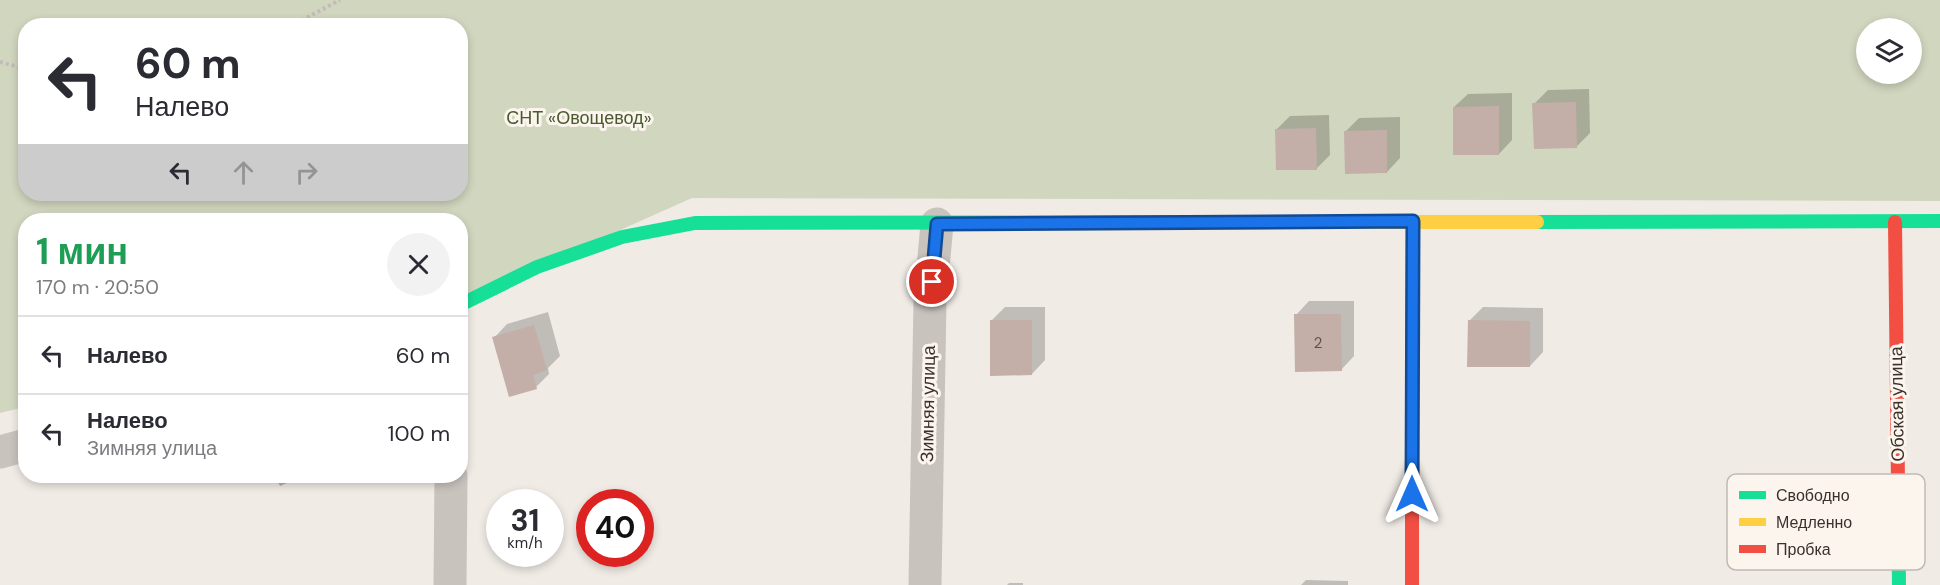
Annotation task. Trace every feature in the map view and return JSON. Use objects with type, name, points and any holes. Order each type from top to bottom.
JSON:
[{"type":"street","points":[[1412,585],[1413,221]]},
{"type":"street","points":[[468,301],[537,267],[622,237],[695,223],[1940,221]]},
{"type":"street","name":"Обская улица","points":[[1895,222],[1898,474]]},
{"type":"street","name":"Зимняя улица","points":[[925,585],[930,301],[937,224]]},
{"type":"street","points":[[0,452],[18,447]]},
{"type":"street","points":[[450,585],[451,483]]},
{"type":"street","name":"Обская улица","points":[[1899,570],[1899,585]]},
{"type":"path","points":[[306,18],[340,0]]},
{"type":"path","points":[[0,62],[18,67]]},
{"type":"green space","name":"СНТ «Овощевод»","points":[[0,0],[1940,0],[1940,201],[692,198],[468,298],[468,213],[18,213],[18,409],[0,413]]},
{"type":"building","points":[[1576,102],[1577,148],[1534,149],[1532,103]]},
{"type":"building","points":[[1499,106],[1499,155],[1453,155],[1453,107]]},
{"type":"building","points":[[1316,128],[1317,170],[1276,170],[1275,129]]},
{"type":"building","points":[[1387,130],[1387,173],[1345,174],[1344,131]]},
{"type":"building","points":[[1294,314],[1341,314],[1342,371],[1295,372]]},
{"type":"building","points":[[990,320],[1032,320],[1032,375],[990,376]]},
{"type":"building","points":[[1468,320],[1530,321],[1530,367],[1467,367]]},
{"type":"building","points":[[534,325],[547,370],[533,375],[537,389],[509,397],[492,337]]},
{"type":"traffic: fast","points":[[1412,429],[1413,221]]},
{"type":"traffic: fast","points":[[1537,222],[1940,221]]},
{"type":"traffic: fast","points":[[468,301],[537,267],[622,237],[695,223],[1227,222]]},
{"type":"traffic: fast","points":[[1899,570],[1899,585]]},
{"type":"traffic: slow","points":[[1227,222],[1537,222]]},
{"type":"traffic: jam","points":[[1895,222],[1898,474]]},
{"type":"traffic: jam","points":[[1412,429],[1412,585]]},
{"type":"route","points":[[932,282],[937,224],[1413,221],[1412,494]]}]
